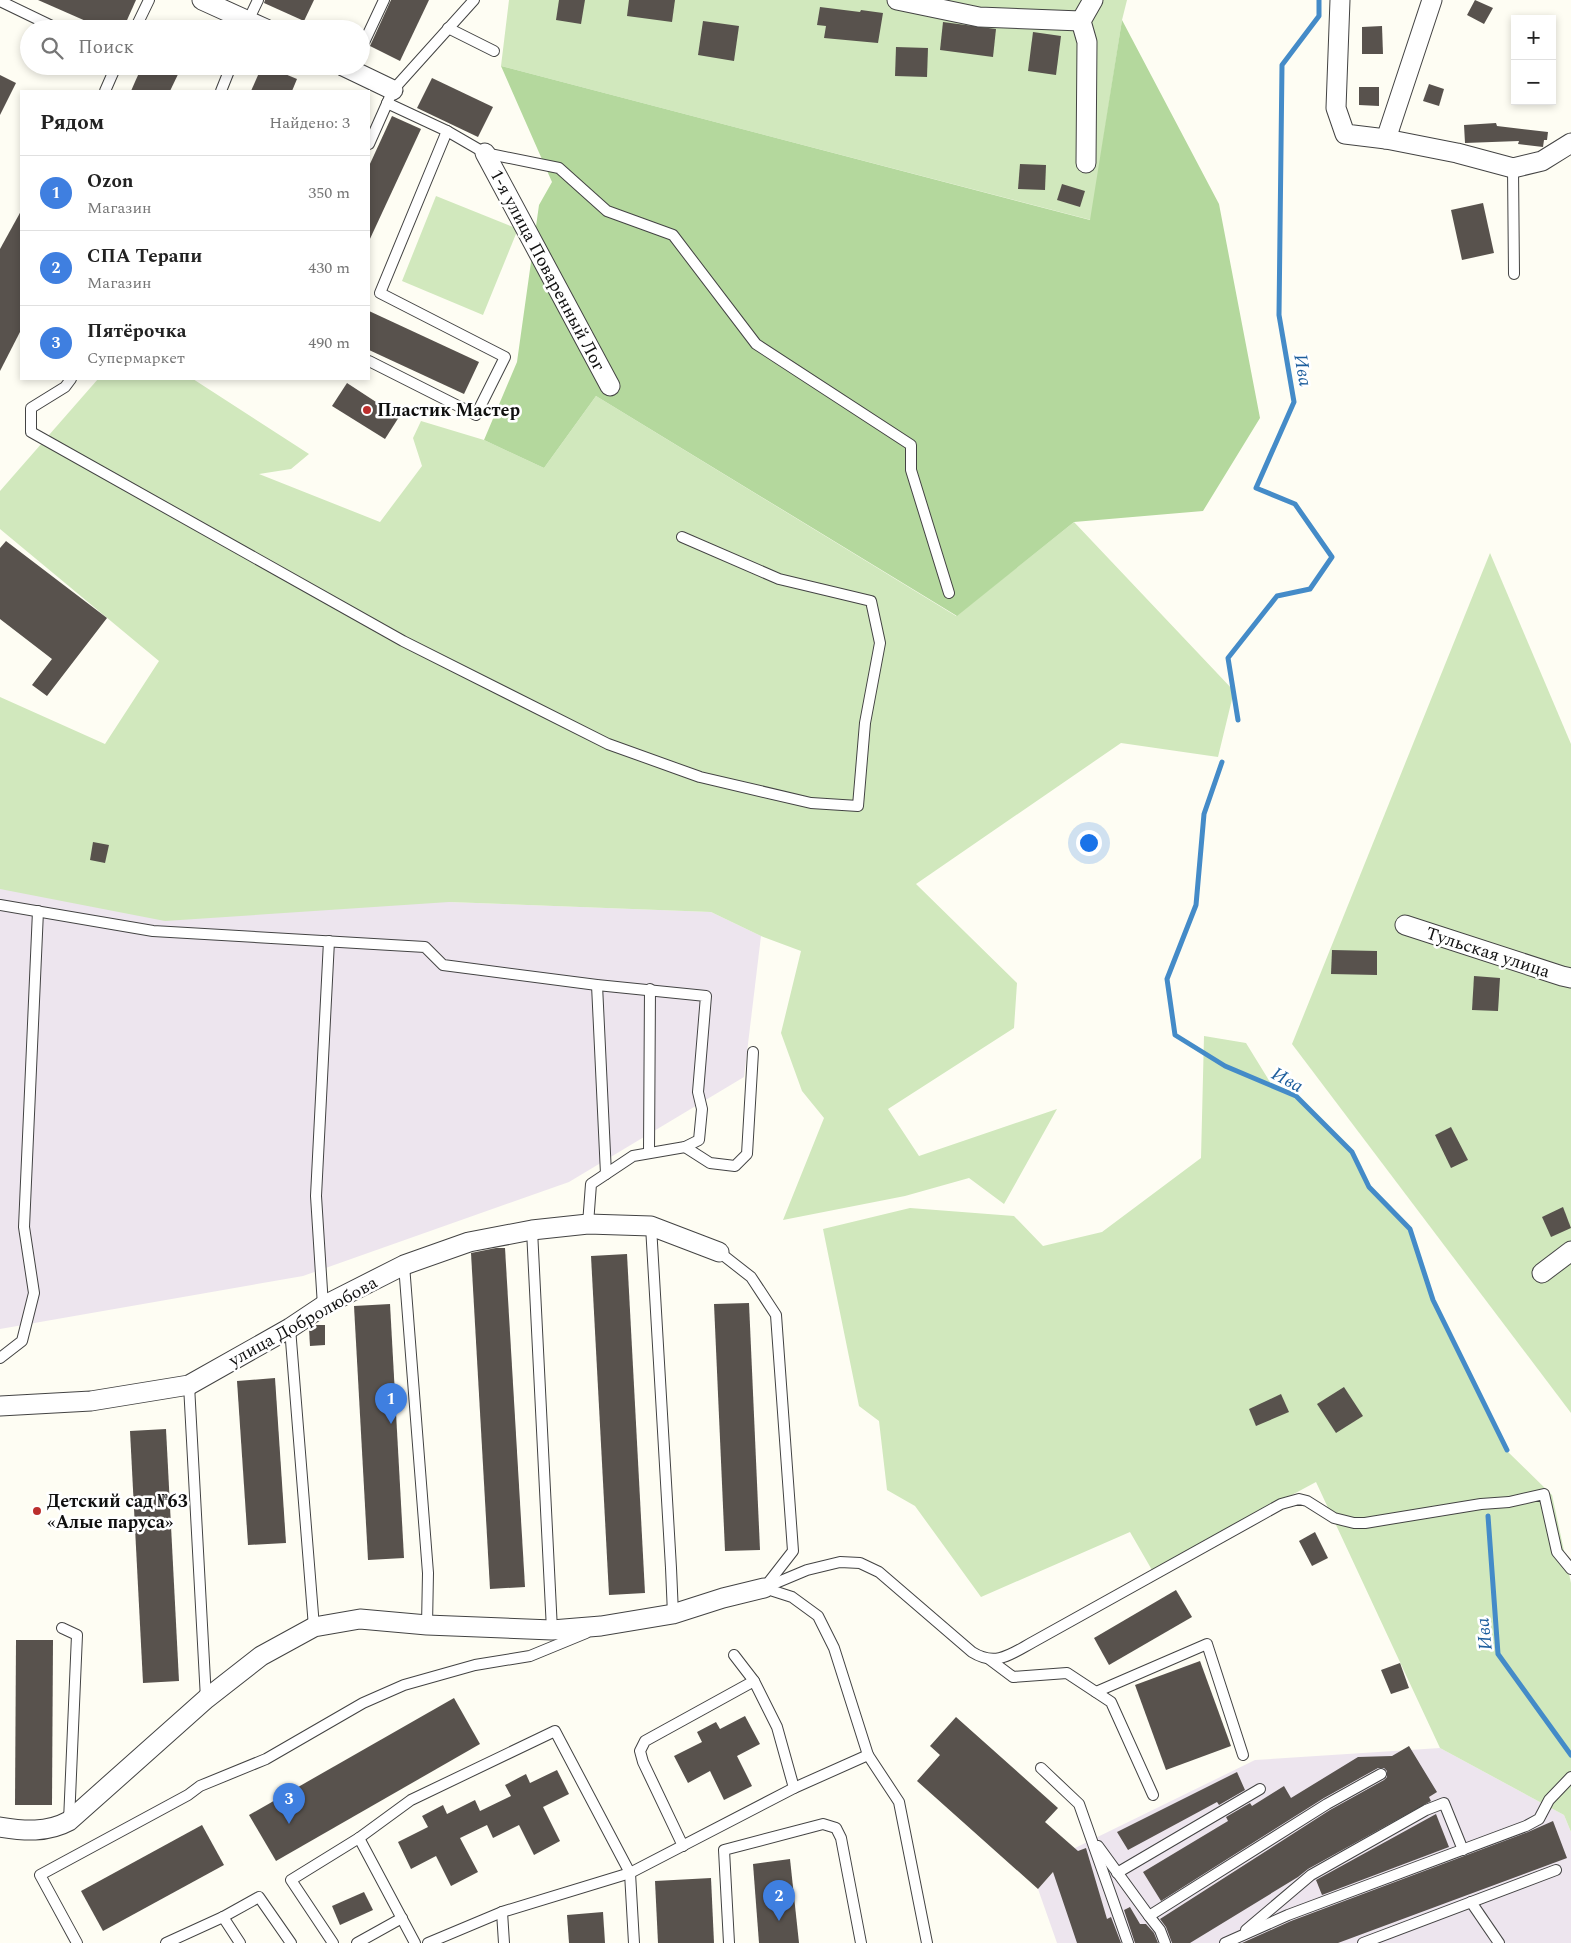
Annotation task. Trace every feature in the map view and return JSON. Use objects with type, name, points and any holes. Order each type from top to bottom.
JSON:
[{"type":"street","points":[[897,0],[979,17],[1081,21]]},
{"type":"street","points":[[1086,163],[1087,42],[1081,21],[1093,0]]},
{"type":"street","points":[[1340,0],[1336,108],[1345,134],[1386,139],[1457,153],[1513,168],[1542,161],[1571,143]]},
{"type":"street","points":[[1386,139],[1432,0]]},
{"type":"street","points":[[214,2],[240,20]]},
{"type":"street","points":[[359,75],[390,96]]},
{"type":"street","name":"1-я улица Поваренный Лог","points":[[485,154],[610,386]]},
{"type":"street","name":"Тульская улица","points":[[1405,925],[1571,978]]},
{"type":"street","name":"улица Добролюбова","points":[[0,1406],[91,1401],[189,1385],[290,1328],[323,1306],[404,1265],[469,1242],[532,1230],[588,1224],[651,1226],[719,1252]]},
{"type":"street","points":[[1542,1273],[1571,1251]]},
{"type":"street","points":[[0,1827],[42,1831],[58,1827],[69,1821],[206,1699],[261,1656],[314,1627],[360,1619],[427,1626],[552,1630],[601,1626],[673,1614],[723,1598],[764,1588]]},
{"type":"lane","points":[[139,20],[149,0]]},
{"type":"lane","points":[[249,20],[258,0]]},
{"type":"lane","points":[[370,30],[384,0]]},
{"type":"lane","points":[[370,142],[390,96],[474,0]]},
{"type":"lane","points":[[0,1],[39,20]]},
{"type":"lane","points":[[448,28],[494,50]]},
{"type":"lane","points":[[105,90],[112,75]]},
{"type":"lane","points":[[222,90],[228,75]]},
{"type":"lane","points":[[390,96],[485,154],[559,168],[607,210],[673,236],[756,344],[911,445],[911,470],[949,593]]},
{"type":"lane","points":[[370,362],[476,415],[505,357],[380,293],[447,132]]},
{"type":"lane","points":[[1513,168],[1514,274]]},
{"type":"lane","points":[[70,380],[65,387],[31,408],[31,432],[403,641],[608,744],[700,777],[811,803],[858,806],[865,723],[880,643],[871,601],[779,579],[682,536]]},
{"type":"lane","points":[[0,905],[153,931],[425,947],[443,965],[597,985],[706,996],[698,1092],[702,1109],[699,1140],[685,1147],[633,1156],[590,1184],[588,1224]]},
{"type":"lane","points":[[0,1358],[22,1341],[34,1293],[24,1226],[38,911]]},
{"type":"lane","points":[[323,1306],[316,1196],[329,941]]},
{"type":"lane","points":[[597,985],[606,1174]]},
{"type":"lane","points":[[649,1153],[650,989]]},
{"type":"lane","points":[[685,1147],[710,1164],[735,1166],[747,1154],[752,1052]]},
{"type":"lane","points":[[651,1226],[672,1568],[673,1614]]},
{"type":"lane","points":[[532,1230],[552,1630]]},
{"type":"lane","points":[[719,1252],[751,1277],[776,1315],[793,1552],[764,1588]]},
{"type":"lane","points":[[404,1265],[428,1573],[427,1626]]},
{"type":"lane","points":[[290,1328],[314,1627]]},
{"type":"lane","points":[[189,1385],[206,1699]]},
{"type":"lane","points":[[989,1660],[1006,1656],[1291,1500],[1307,1501],[1334,1518],[1354,1523],[1376,1522],[1481,1504],[1509,1502],[1544,1494],[1557,1552],[1571,1569]]},
{"type":"lane","points":[[764,1588],[807,1570],[840,1562],[860,1563],[879,1572],[972,1652],[989,1660],[1013,1677],[1067,1673],[1111,1702],[1153,1795]]},
{"type":"lane","points":[[764,1588],[792,1597],[818,1616],[834,1648],[868,1755],[899,1802],[927,1943]]},
{"type":"lane","points":[[77,1943],[40,1875],[188,1795],[200,1786],[266,1759],[363,1703],[404,1685],[475,1665],[530,1656],[601,1626]]},
{"type":"lane","points":[[62,1628],[77,1635],[69,1821]]},
{"type":"lane","points":[[1096,1692],[1206,1644],[1242,1755]]},
{"type":"lane","points":[[734,1655],[754,1681],[777,1727],[794,1788]]},
{"type":"lane","points":[[683,1846],[643,1762],[640,1751],[645,1741],[754,1681]]},
{"type":"lane","points":[[333,1943],[291,1880],[359,1838],[411,1800],[555,1731],[630,1873],[634,1943]]},
{"type":"lane","points":[[428,1943],[502,1912],[630,1873],[794,1788],[868,1755]]},
{"type":"lane","points":[[1041,1768],[1079,1804],[1128,1943]]},
{"type":"lane","points":[[1149,1916],[1328,1804],[1381,1774]]},
{"type":"lane","points":[[1225,1943],[1288,1915],[1526,1826],[1540,1819],[1549,1800],[1571,1778]]},
{"type":"lane","points":[[1117,1873],[1260,1789]]},
{"type":"lane","points":[[1238,1937],[1311,1875],[1426,1810],[1444,1803],[1462,1850]]},
{"type":"lane","points":[[729,1943],[724,1850],[823,1824],[836,1828],[841,1838],[861,1943]]},
{"type":"lane","points":[[1090,1836],[1160,1930],[1165,1943]]},
{"type":"lane","points":[[359,1838],[415,1943]]},
{"type":"lane","points":[[1363,1943],[1556,1870]]},
{"type":"lane","points":[[166,1943],[223,1917],[259,1897],[291,1943]]},
{"type":"lane","points":[[1471,1902],[1499,1943]]},
{"type":"lane","points":[[502,1912],[504,1943]]},
{"type":"lane","points":[[223,1917],[240,1943]]},
{"type":"lane","points":[[357,1943],[402,1918]]},
{"type":"shaded area","points":[[0,889],[449,902],[711,912],[761,936],[744,1077],[569,1182],[303,1276],[0,1329]]},
{"type":"shaded area","points":[[1440,1748],[1564,1815],[1571,1832],[1571,1943],[1057,1943],[1038,1889],[1075,1848],[1255,1760]]},
{"type":"green space","points":[[509,0],[1127,0],[1122,20],[1091,220],[501,66]]},
{"type":"green space","points":[[1122,20],[1219,204],[1260,418],[1203,511],[1074,522],[957,616],[596,396],[544,468],[484,440],[517,362],[539,205],[552,182],[501,66],[1090,220]]},
{"type":"green space","points":[[436,196],[518,229],[483,315],[402,281]]},
{"type":"green space","points":[[97,380],[195,380],[309,454],[291,469],[259,474],[380,522],[422,466],[413,438],[421,421],[484,440],[544,468],[596,396],[956,616],[1074,522],[1234,691],[1218,757],[1121,743],[916,884],[1017,983],[1014,1028],[888,1109],[919,1156],[1057,1109],[1004,1204],[969,1178],[905,1196],[783,1220],[824,1118],[802,1091],[781,1033],[801,951],[761,936],[711,912],[449,902],[165,921],[0,889],[0,697],[105,744],[159,661],[0,529],[0,491]]},
{"type":"green space","points":[[1490,553],[1571,744],[1571,1413],[1292,1044]]},
{"type":"green space","points":[[1204,1036],[1246,1043],[1273,1087],[1296,1096],[1352,1152],[1369,1187],[1410,1229],[1433,1300],[1506,1450],[1552,1495],[1571,1583],[1571,1832],[1564,1815],[1440,1748],[1316,1482],[1152,1570],[1130,1532],[981,1597],[915,1506],[887,1490],[879,1421],[859,1406],[823,1229],[910,1208],[1014,1216],[1043,1246],[1102,1232],[1201,1158]]},
{"type":"building","points":[[38,0],[136,0],[127,20],[84,20]]},
{"type":"building","points":[[265,0],[314,0],[304,20],[264,3]]},
{"type":"building","points":[[391,0],[429,0],[400,61],[370,46]]},
{"type":"building","points":[[559,0],[585,0],[581,24],[556,20]]},
{"type":"building","points":[[629,0],[675,0],[672,22],[627,16]]},
{"type":"building","points":[[1475,0],[1493,8],[1484,24],[1467,15]]},
{"type":"building","points":[[820,7],[883,13],[878,43],[824,38],[826,26],[817,25]]},
{"type":"building","points":[[703,21],[739,26],[734,61],[698,55]]},
{"type":"building","points":[[943,22],[996,29],[993,57],[940,50]]},
{"type":"building","points":[[1382,26],[1383,54],[1362,54],[1362,27]]},
{"type":"building","points":[[1033,32],[1061,36],[1056,75],[1028,71]]},
{"type":"building","points":[[896,47],[928,48],[927,77],[895,76]]},
{"type":"building","points":[[0,75],[16,83],[0,115]]},
{"type":"building","points":[[138,75],[178,75],[170,90],[131,90]]},
{"type":"building","points":[[258,75],[287,75],[297,79],[292,90],[251,90]]},
{"type":"building","points":[[432,78],[493,107],[478,137],[417,108]]},
{"type":"building","points":[[1429,84],[1444,89],[1439,106],[1423,101]]},
{"type":"building","points":[[1359,87],[1379,87],[1379,106],[1359,105]]},
{"type":"building","points":[[392,116],[421,129],[370,239],[370,164]]},
{"type":"building","points":[[1496,123],[1497,126],[1548,132],[1547,140],[1544,140],[1543,147],[1518,144],[1519,141],[1465,143],[1464,125]]},
{"type":"building","points":[[1020,164],[1046,165],[1045,190],[1018,189]]},
{"type":"building","points":[[1062,184],[1085,191],[1080,207],[1057,200]]},
{"type":"building","points":[[1483,203],[1494,253],[1462,260],[1451,210]]},
{"type":"building","points":[[20,213],[20,332],[0,371],[0,249]]},
{"type":"building","points":[[370,311],[479,362],[464,394],[370,350]]},
{"type":"building","points":[[347,383],[399,417],[385,439],[332,406]]},
{"type":"building","points":[[6,541],[107,618],[47,696],[32,685],[52,659],[0,619],[0,548]]},
{"type":"building","points":[[93,842],[109,845],[105,863],[90,860]]},
{"type":"building","points":[[1332,950],[1377,951],[1377,975],[1331,974]]},
{"type":"building","points":[[1474,976],[1500,978],[1498,1011],[1472,1010]]},
{"type":"building","points":[[1451,1127],[1468,1160],[1451,1168],[1435,1135]]},
{"type":"building","points":[[1563,1207],[1571,1228],[1551,1237],[1542,1217]]},
{"type":"building","points":[[505,1248],[525,1587],[490,1589],[471,1253]]},
{"type":"building","points":[[627,1254],[645,1593],[609,1595],[591,1256]]},
{"type":"building","points":[[749,1303],[760,1550],[725,1551],[714,1304]]},
{"type":"building","points":[[390,1304],[404,1558],[368,1560],[354,1306]]},
{"type":"building","points":[[315,1325],[325,1325],[325,1345],[310,1346],[309,1329]]},
{"type":"building","points":[[275,1378],[286,1543],[248,1545],[237,1381]]},
{"type":"building","points":[[1344,1387],[1363,1416],[1336,1433],[1317,1404]]},
{"type":"building","points":[[1281,1394],[1289,1412],[1256,1426],[1249,1409]]},
{"type":"building","points":[[166,1429],[179,1681],[143,1683],[130,1431]]},
{"type":"building","points":[[1315,1532],[1328,1558],[1312,1566],[1299,1541]]},
{"type":"building","points":[[1176,1590],[1192,1617],[1109,1665],[1094,1638]]},
{"type":"building","points":[[16,1640],[53,1640],[52,1805],[15,1805]]},
{"type":"building","points":[[1200,1661],[1231,1746],[1166,1770],[1135,1685]]},
{"type":"building","points":[[1400,1663],[1409,1688],[1391,1694],[1381,1670]]},
{"type":"building","points":[[454,1698],[480,1744],[276,1861],[249,1815]]},
{"type":"building","points":[[745,1716],[760,1744],[737,1756],[752,1786],[724,1800],[710,1771],[688,1783],[674,1756],[702,1742],[697,1732],[716,1722],[720,1729]]},
{"type":"building","points":[[956,1717],[1058,1808],[1045,1822],[1078,1851],[1086,1848],[1107,1919],[1111,1917],[1121,1943],[1077,1943],[1053,1872],[1038,1889],[917,1781],[940,1755],[930,1746]]},
{"type":"building","points":[[1409,1746],[1437,1792],[1429,1797],[1431,1801],[1308,1869],[1190,1943],[1172,1943],[1166,1927],[1160,1919],[1330,1810],[1384,1780],[1387,1777],[1387,1771],[1384,1768],[1378,1768],[1324,1798],[1161,1901],[1143,1872],[1228,1821],[1226,1817],[1250,1803],[1252,1806],[1284,1786],[1291,1798],[1358,1757],[1392,1756]]},
{"type":"building","points":[[557,1770],[569,1794],[543,1807],[560,1841],[534,1855],[519,1825],[493,1838],[487,1825],[460,1838],[478,1872],[451,1886],[436,1856],[411,1869],[398,1842],[428,1827],[422,1816],[443,1805],[447,1814],[475,1800],[480,1811],[511,1796],[505,1785],[526,1774],[530,1783]]},
{"type":"building","points":[[1237,1772],[1245,1790],[1219,1805],[1217,1802],[1128,1850],[1117,1832]]},
{"type":"building","points":[[1436,1814],[1449,1847],[1322,1895],[1316,1880]]},
{"type":"building","points":[[1553,1821],[1567,1858],[1338,1943],[1242,1943],[1291,1921]]},
{"type":"building","points":[[202,1825],[224,1865],[103,1931],[81,1891]]},
{"type":"building","points":[[790,1859],[799,1943],[759,1943],[753,1864]]},
{"type":"building","points":[[711,1878],[714,1943],[658,1943],[655,1881]]},
{"type":"building","points":[[364,1892],[373,1910],[340,1925],[332,1906]]},
{"type":"building","points":[[1130,1907],[1140,1924],[1146,1924],[1154,1933],[1158,1943],[1135,1943],[1124,1910]]},
{"type":"building","points":[[603,1912],[605,1943],[569,1943],[567,1915]]},
{"type":"waterway","name":"Ива","points":[[1238,720],[1228,658],[1277,596],[1310,589],[1332,557],[1295,504],[1256,488],[1294,402],[1279,315],[1282,65],[1319,16],[1319,0]]},
{"type":"waterway","name":"Ива","points":[[1222,762],[1204,814],[1196,905],[1167,979],[1175,1035],[1225,1066],[1296,1096],[1352,1152],[1369,1187],[1410,1229],[1433,1300],[1507,1450]]},
{"type":"waterway","name":"Ива","points":[[1488,1516],[1498,1654],[1571,1755]]},
{"type":"place","name":"Пластик Мастер","points":[[367,410]]},
{"type":"place","name":"Ozon","points":[[391,1424]]},
{"type":"place","name":"Детский сад №63 «Алые паруса»","points":[[37,1511]]},
{"type":"place","name":"Пятёрочка","points":[[289,1824]]},
{"type":"place","name":"СПА Терапи","points":[[779,1921]]}]
